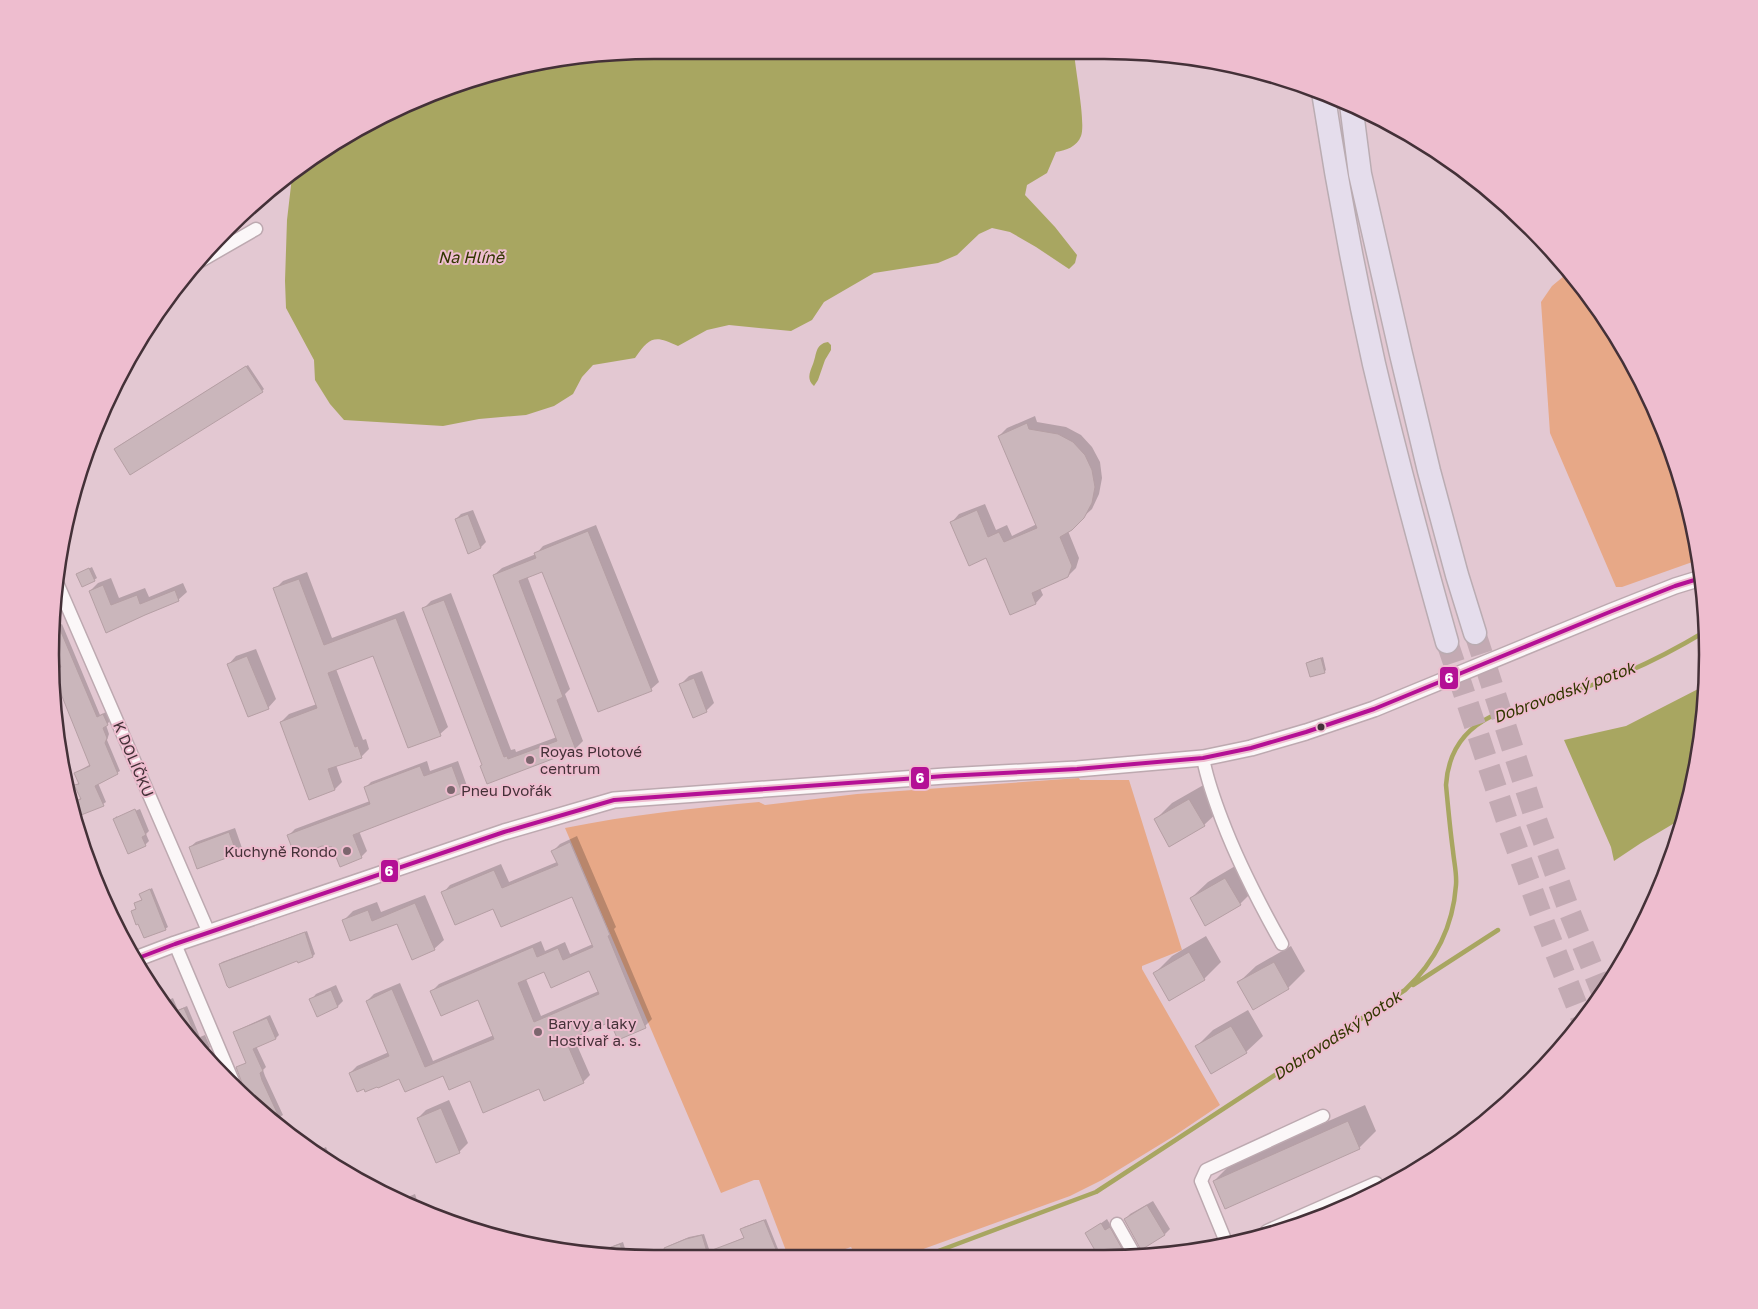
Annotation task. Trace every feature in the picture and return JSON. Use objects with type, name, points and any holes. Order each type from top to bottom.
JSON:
[{"type":"highway","points":[[1325,101],[1338,185],[1374,362],[1401,476],[1447,642]]},
{"type":"highway","points":[[1352,113],[1360,174],[1400,354],[1457,575],[1476,633]]},
{"type":"street","points":[[216,252],[256,229]]},
{"type":"street","points":[[142,957],[504,832],[614,800],[945,776],[1204,765],[1340,721],[1675,586],[1694,580]]},
{"type":"street","name":"K DOLÍČKU","points":[[62,595],[209,933]]},
{"type":"street","points":[[1204,765],[1238,861],[1258,902],[1282,944]]},
{"type":"street","points":[[175,944],[229,1071]]},
{"type":"street","points":[[1224,1238],[1201,1181],[1206,1170],[1323,1116]]},
{"type":"street","points":[[1370,1187],[1376,1183]]},
{"type":"street","points":[[1117,1224],[1131,1249]]},
{"type":"shaded area","points":[[1563,277],[1576,292],[1599,324],[1638,391],[1668,463],[1679,500],[1692,562],[1622,587],[1616,587],[1550,433],[1541,302],[1552,286]]},
{"type":"shaded area","points":[[1079,778],[1080,780],[1129,780],[1182,950],[1142,966],[1142,969],[1220,1105],[1102,1180],[1070,1196],[921,1250],[853,1250],[851,1247],[842,1250],[786,1250],[759,1180],[754,1180],[721,1193],[565,828],[686,809],[759,802],[765,805],[857,794]]},
{"type":"water","name":"Na Hlíně","points":[[654,59],[1075,59],[1082,120],[1081,136],[1074,145],[1056,152],[1047,173],[1027,185],[1025,195],[1055,227],[1077,255],[1075,263],[1069,269],[1010,232],[992,228],[979,234],[957,255],[938,263],[874,273],[824,302],[812,320],[791,331],[729,325],[707,330],[678,346],[658,339],[649,342],[635,358],[593,365],[582,377],[573,394],[554,406],[526,415],[479,419],[443,426],[344,420],[330,404],[315,380],[314,360],[286,308],[287,220],[291,183],[324,159],[357,139],[391,120],[463,90],[538,70],[616,60]]},
{"type":"water","points":[[828,342],[831,345],[831,350],[814,386],[810,381],[809,375],[817,350],[821,345]]},
{"type":"water","points":[[1698,689],[1688,771],[1675,823],[1614,861],[1611,847],[1564,740],[1626,726]]},
{"type":"building","points":[[246,366],[263,392],[130,475],[114,449]]},
{"type":"building","points":[[1027,423],[1029,429],[1058,434],[1073,442],[1085,455],[1092,470],[1095,487],[1092,503],[1084,518],[1072,530],[1060,537],[1072,566],[1068,577],[1032,593],[1036,604],[1010,615],[986,558],[969,566],[950,522],[977,510],[988,537],[999,532],[1004,542],[1037,528],[998,436]]},
{"type":"building","points":[[468,514],[481,548],[468,554],[455,519]]},
{"type":"building","points":[[588,531],[652,691],[598,712],[542,572],[519,581],[563,697],[557,700],[576,750],[487,784],[480,766],[482,765],[422,608],[444,600],[504,757],[507,756],[508,759],[557,741],[493,575],[536,558],[534,553]]},
{"type":"building","points":[[89,568],[95,581],[82,587],[76,574]]},
{"type":"building","points":[[299,579],[324,645],[396,618],[441,736],[408,748],[373,656],[328,673],[355,747],[358,746],[362,758],[328,769],[335,790],[309,800],[280,722],[317,708],[273,588]]},
{"type":"building","points":[[103,585],[111,605],[137,595],[140,604],[175,590],[179,601],[106,633],[89,591]]},
{"type":"building","points":[[60,629],[97,717],[103,714],[108,725],[103,728],[107,738],[105,743],[118,774],[95,786],[104,806],[81,815],[77,801],[81,799],[74,785],[79,784],[74,773],[90,766],[60,691],[59,668],[61,667],[59,663]]},
{"type":"building","points":[[247,656],[269,709],[248,717],[227,664]]},
{"type":"building","points":[[1321,658],[1325,673],[1310,677],[1306,663]]},
{"type":"building","points":[[694,678],[707,712],[693,718],[679,684]]},
{"type":"building","points":[[420,766],[424,776],[452,766],[462,793],[353,835],[362,858],[340,867],[332,847],[322,846],[295,856],[287,835],[370,804],[364,787]]},
{"type":"building","points":[[1189,799],[1205,826],[1169,847],[1154,819]]},
{"type":"building","points":[[135,809],[146,835],[142,837],[146,846],[128,854],[113,819]]},
{"type":"building","points":[[229,832],[237,854],[197,869],[189,847]]},
{"type":"building","points":[[570,842],[610,935],[608,936],[646,1028],[618,1040],[610,1022],[566,1041],[584,1083],[544,1101],[539,1089],[483,1113],[470,1081],[449,1090],[443,1076],[405,1092],[399,1079],[378,1088],[365,1092],[364,1089],[357,1092],[349,1073],[389,1056],[366,1001],[392,989],[425,1067],[494,1039],[478,1000],[441,1016],[430,991],[533,947],[537,957],[558,948],[563,960],[593,947],[572,897],[501,927],[493,909],[455,925],[441,892],[494,870],[502,888],[558,865],[551,851]],"holes":[[[589,971],[599,994],[534,1022],[518,983],[544,972],[551,988]]]},
{"type":"building","points":[[1225,878],[1241,905],[1205,926],[1190,898]]},
{"type":"building","points":[[150,889],[166,930],[144,938],[138,924],[136,925],[131,911],[136,909],[134,903],[142,900],[139,894]]},
{"type":"building","points":[[415,903],[435,950],[412,960],[397,924],[350,941],[342,920],[368,910],[372,921]]},
{"type":"building","points":[[305,932],[313,957],[298,963],[297,961],[229,988],[227,986],[219,964]]},
{"type":"building","points":[[1189,952],[1205,980],[1169,1001],[1153,973]]},
{"type":"building","points":[[1274,962],[1289,989],[1253,1010],[1237,982]]},
{"type":"building","points":[[331,990],[338,1007],[317,1017],[309,999]]},
{"type":"building","points":[[184,1008],[194,1031],[182,1017],[177,1011]]},
{"type":"building","points":[[267,1018],[276,1039],[253,1049],[263,1071],[260,1073],[262,1080],[278,1116],[242,1084],[236,1067],[246,1063],[233,1032]]},
{"type":"building","points":[[1231,1026],[1247,1053],[1211,1074],[1195,1046]]},
{"type":"building","points":[[441,1108],[460,1153],[436,1163],[417,1118]]},
{"type":"building","points":[[1348,1121],[1360,1149],[1225,1209],[1213,1181]]},
{"type":"building","points":[[1147,1205],[1165,1235],[1140,1249],[1124,1219]]},
{"type":"building","points":[[764,1220],[776,1250],[712,1250],[744,1238],[740,1229]]},
{"type":"building","points":[[1101,1223],[1105,1230],[1110,1227],[1123,1250],[1095,1250],[1085,1233]]},
{"type":"building","points":[[702,1235],[706,1250],[665,1250],[664,1248],[686,1239]]},
{"type":"building","points":[[620,1244],[622,1249],[616,1249],[609,1248]]},
{"type":"waterway","name":"Dobrovodský potok","points":[[941,1250],[1096,1192],[1405,990],[1434,956],[1451,915],[1456,877],[1446,785],[1450,763],[1465,736],[1473,728],[1492,716],[1611,678],[1658,658],[1699,635]]},
{"type":"waterway","points":[[1413,985],[1498,930]]},
{"type":"tunnel","points":[[1475,633],[1535,817],[1570,913],[1599,985]]},
{"type":"tunnel","points":[[1447,642],[1509,827],[1579,1012]]},
{"type":"transit line","name":"6","points":[[142,957],[504,832],[614,800],[945,776],[1077,769],[1203,758],[1251,748],[1374,709],[1612,611],[1694,580]]},
{"type":"place","name":"Royas Plotové centrum","points":[[530,760]]},
{"type":"place","name":"Pneu Dvořák","points":[[451,790]]},
{"type":"place","name":"Kuchyně Rondo","points":[[347,851]]},
{"type":"place","name":"Barvy a laky Hostivař a. s.","points":[[538,1032]]}]
